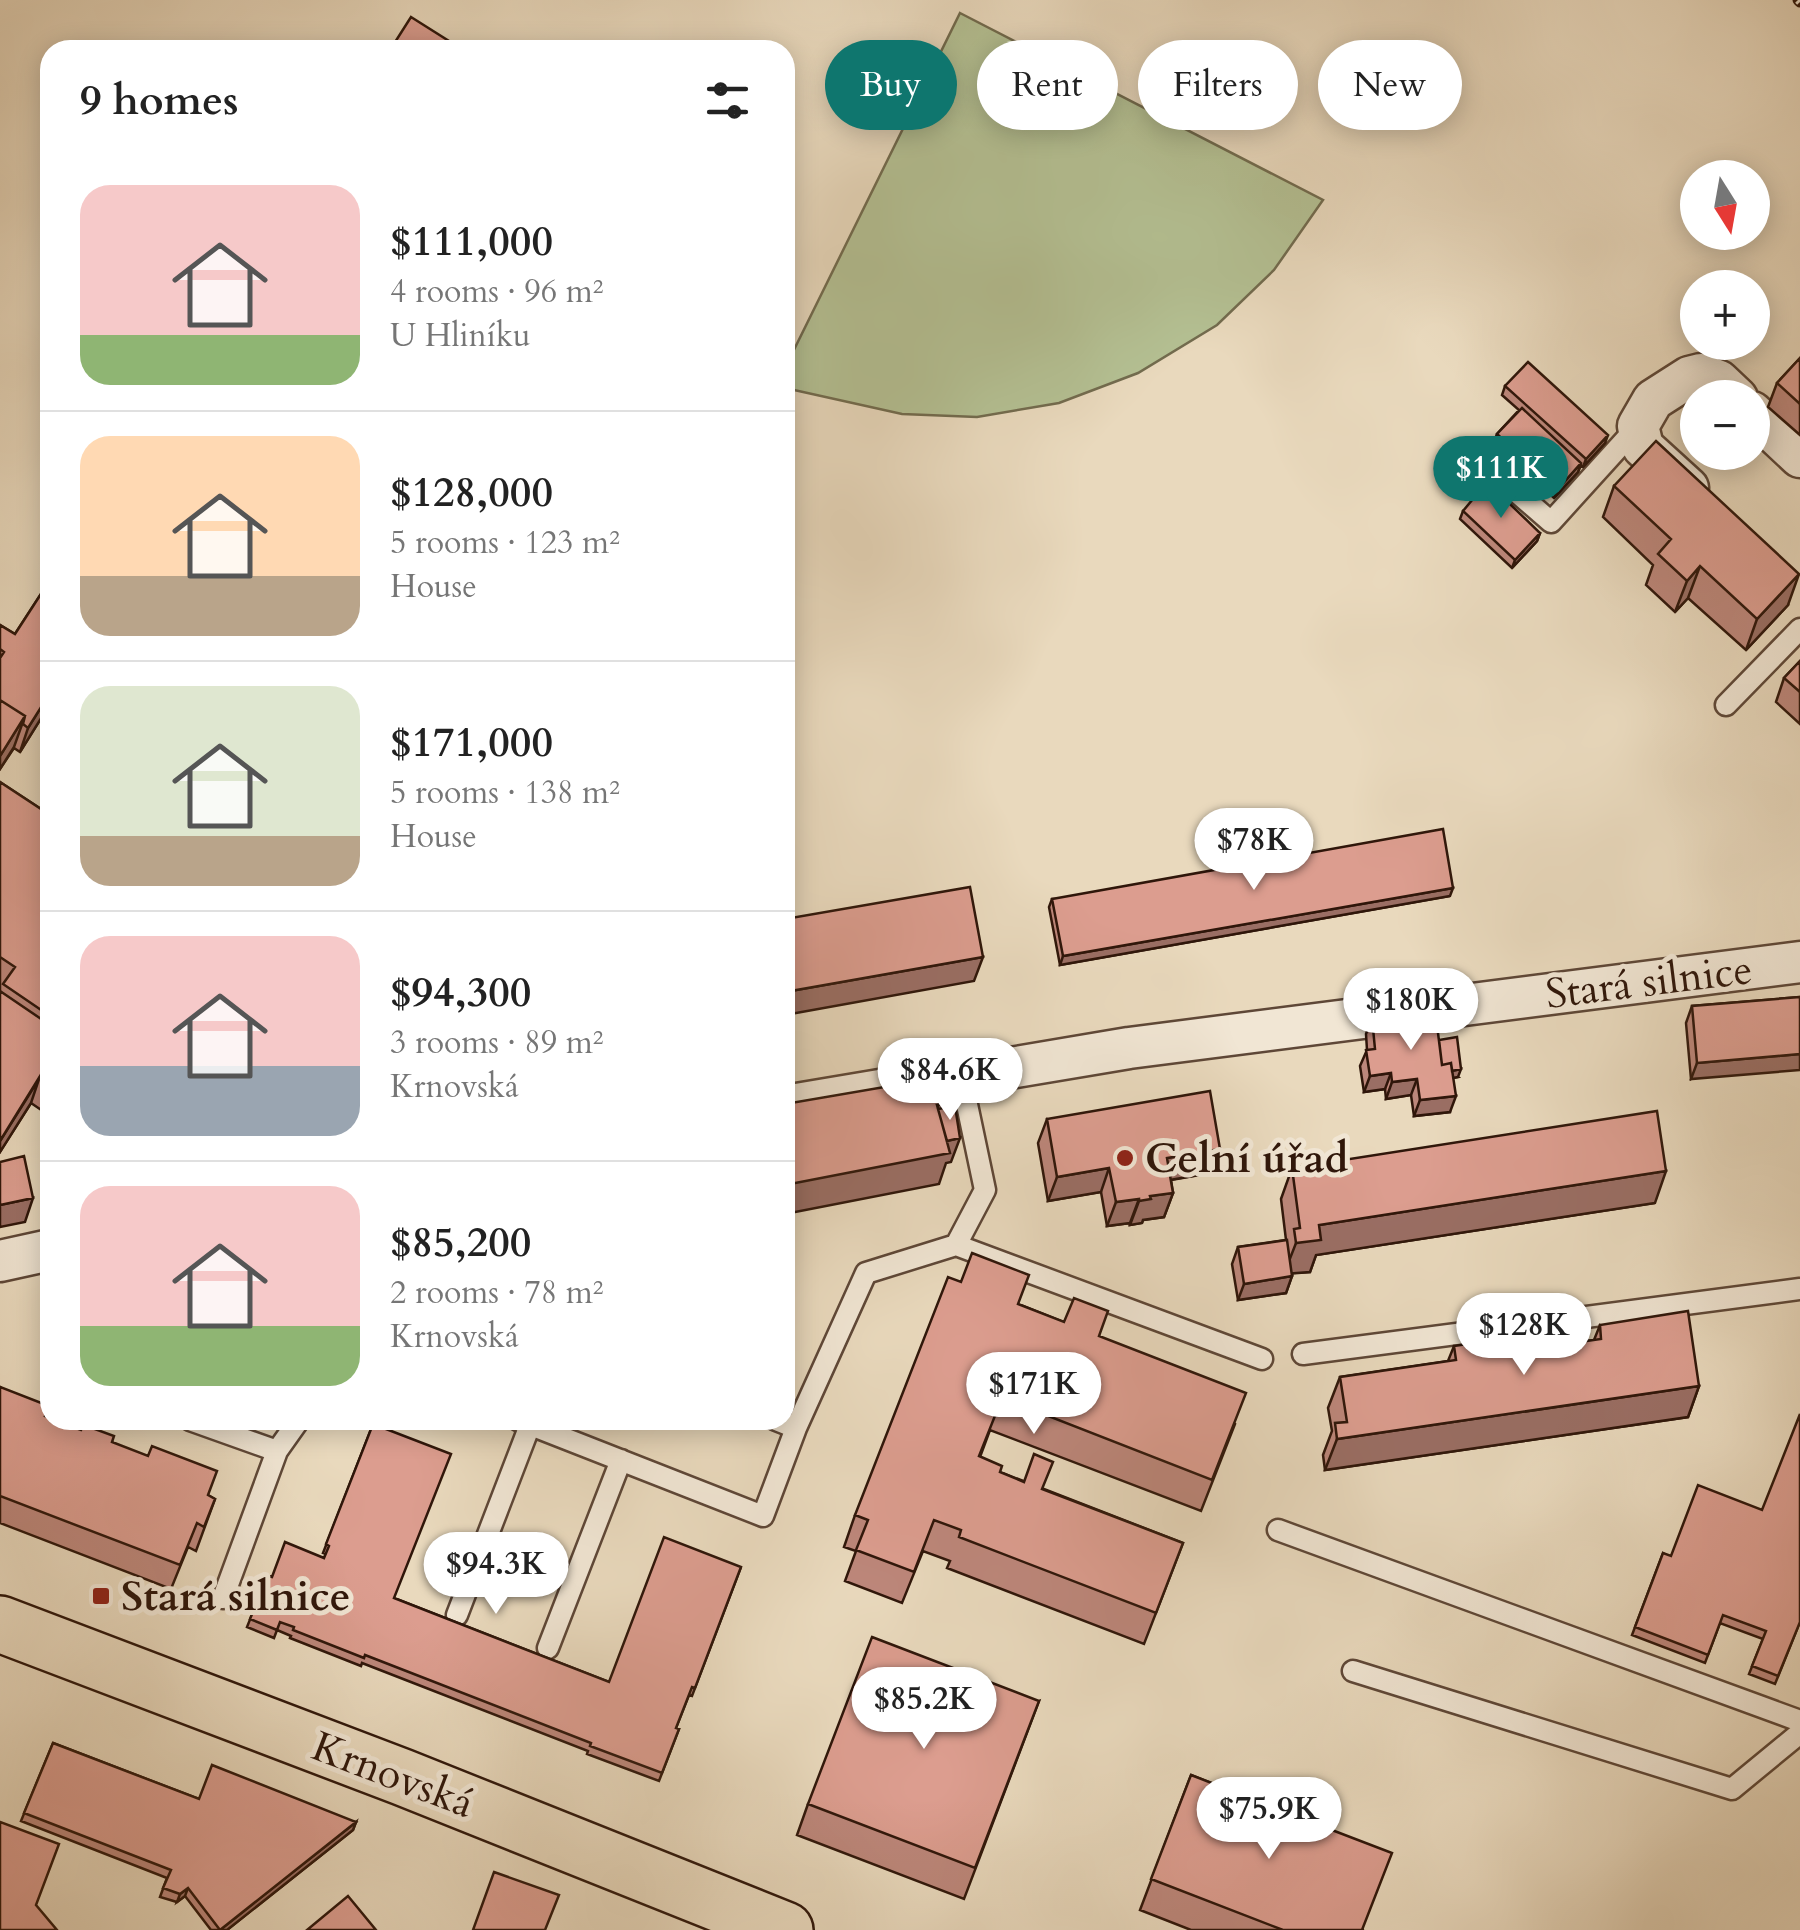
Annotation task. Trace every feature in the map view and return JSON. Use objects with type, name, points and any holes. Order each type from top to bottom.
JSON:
[{"type":"main road","name":"Krnovská","points":[[0,1624],[384,1770],[784,1930]]},
{"type":"street","points":[[1684,380],[1701,374],[1716,380]]},
{"type":"street","points":[[1680,383],[1653,400],[1638,426],[1642,446],[1714,511]]},
{"type":"street","points":[[1770,429],[1800,457]]},
{"type":"street","name":"Stará silnice","points":[[795,1104],[1130,1048],[1800,962]]},
{"type":"street","points":[[0,1261],[40,1252]]},
{"type":"lane","points":[[1498,476],[1551,522],[1638,426]]},
{"type":"lane","points":[[1726,705],[1800,629]]},
{"type":"lane","points":[[956,1245],[985,1190],[960,1076]]},
{"type":"lane","points":[[544,1430],[763,1516],[796,1428],[866,1272],[956,1245],[1262,1359]]},
{"type":"lane","points":[[1303,1354],[1800,1289]]},
{"type":"lane","points":[[217,1430],[277,1452]]},
{"type":"lane","points":[[223,1598],[277,1452],[292,1430]]},
{"type":"lane","points":[[457,1615],[521,1430]]},
{"type":"lane","points":[[548,1648],[621,1460]]},
{"type":"lane","points":[[1278,1530],[1800,1721]]},
{"type":"lane","points":[[1353,1671],[1732,1788],[1800,1733]]},
{"type":"green space","points":[[960,13],[1012,40],[977,40],[977,130],[1118,130],[1118,94],[1138,105],[1138,130],[1187,130],[1323,200],[1274,270],[1217,325],[1138,373],[1059,403],[977,417],[902,414],[795,390],[795,348],[902,130],[957,130],[957,40],[947,40]]},
{"type":"building","points":[[411,17],[447,40],[396,40]]},
{"type":"building","points":[[1800,358],[1800,404],[1777,383]]},
{"type":"building","points":[[1528,362],[1608,435],[1586,459],[1505,386]]},
{"type":"building","points":[[1522,408],[1581,463],[1557,490],[1497,434]]},
{"type":"building","points":[[1656,441],[1680,463],[1680,470],[1687,470],[1799,574],[1757,619],[1700,566],[1687,581],[1658,554],[1671,539],[1614,486]]},
{"type":"building","points":[[1487,482],[1540,533],[1515,560],[1463,511]]},
{"type":"building","points":[[40,595],[40,709],[28,728],[23,724],[25,716],[0,700],[0,658],[4,652],[0,649],[0,625],[15,634]]},
{"type":"building","points":[[1800,661],[1800,692],[1784,678]]},
{"type":"building","points":[[0,700],[25,716],[0,756]]},
{"type":"building","points":[[0,782],[40,808],[40,1009],[3,984],[15,967],[0,957]]},
{"type":"building","points":[[1443,829],[1453,888],[1063,956],[1052,899]]},
{"type":"building","points":[[970,887],[983,957],[795,990],[795,917]]},
{"type":"building","points":[[0,991],[40,1018],[40,1076],[0,1141]]},
{"type":"building","points":[[1800,997],[1800,1054],[1697,1063],[1692,1006]]},
{"type":"building","points":[[1435,1009],[1442,1065],[1451,1063],[1456,1096],[1420,1100],[1417,1079],[1392,1082],[1391,1073],[1370,1076],[1366,1050],[1375,1049],[1372,1018]]},
{"type":"building","points":[[1457,1037],[1461,1069],[1452,1071],[1451,1063],[1442,1065],[1439,1040]]},
{"type":"building","points":[[931,1079],[949,1084],[958,1098],[939,1101],[937,1105],[950,1153],[795,1183],[795,1102]]},
{"type":"building","name":"Celní úřad","points":[[1210,1091],[1220,1149],[1167,1158],[1173,1193],[1116,1202],[1109,1168],[1057,1177],[1047,1119]]},
{"type":"building","points":[[955,1106],[960,1138],[947,1141],[938,1109]]},
{"type":"building","points":[[1657,1111],[1666,1171],[1319,1225],[1321,1240],[1296,1243],[1294,1229],[1300,1228],[1292,1168]]},
{"type":"building","points":[[24,1156],[33,1198],[0,1205],[0,1162]]},
{"type":"building","points":[[1287,1240],[1292,1276],[1244,1284],[1238,1247]]},
{"type":"building","points":[[972,1253],[1029,1275],[1018,1304],[1064,1322],[1074,1298],[1108,1311],[1099,1336],[1246,1393],[1212,1480],[1002,1398],[979,1456],[1002,1466],[1000,1472],[1024,1482],[1034,1454],[1053,1462],[1042,1489],[1183,1543],[1156,1613],[959,1537],[961,1530],[934,1520],[914,1572],[856,1550],[868,1520],[855,1515],[948,1277],[961,1282]]},
{"type":"building","points":[[1688,1311],[1699,1386],[1337,1439],[1335,1423],[1347,1422],[1340,1377],[1456,1360],[1454,1346],[1507,1338],[1510,1352],[1601,1339],[1600,1325]]},
{"type":"building","points":[[0,1387],[40,1403],[40,1430],[98,1430],[114,1436],[112,1442],[148,1456],[152,1446],[217,1471],[208,1495],[215,1499],[204,1527],[197,1523],[180,1565],[0,1496]]},
{"type":"building","points":[[1800,1414],[1800,1622],[1778,1676],[1752,1666],[1766,1631],[1723,1615],[1708,1655],[1635,1627],[1663,1553],[1671,1556],[1698,1485],[1762,1510]]},
{"type":"building","points":[[371,1430],[389,1430],[451,1454],[394,1598],[609,1682],[664,1537],[741,1567],[676,1728],[679,1729],[662,1773],[293,1630],[294,1627],[280,1622],[277,1630],[250,1619],[255,1607],[260,1609],[268,1576],[272,1577],[285,1542],[324,1558],[329,1546],[326,1544]]},
{"type":"building","points":[[872,1637],[1039,1701],[975,1868],[808,1804]]},
{"type":"building","points":[[53,1743],[199,1799],[212,1765],[356,1822],[220,1930],[188,1888],[180,1894],[163,1888],[171,1870],[24,1813]]},
{"type":"building","points":[[1191,1775],[1291,1814],[1295,1803],[1329,1816],[1324,1827],[1392,1853],[1362,1930],[1283,1930],[1151,1879]]},
{"type":"building","points":[[0,1822],[59,1844],[36,1905],[57,1930],[0,1930]]},
{"type":"building","points":[[494,1872],[559,1895],[545,1930],[473,1930]]},
{"type":"building","points":[[348,1896],[376,1930],[307,1930]]},
{"type":"place","name":"Celní úřad","points":[[1125,1158]]},
{"type":"place","name":"Stará silnice","points":[[101,1596]]}]
